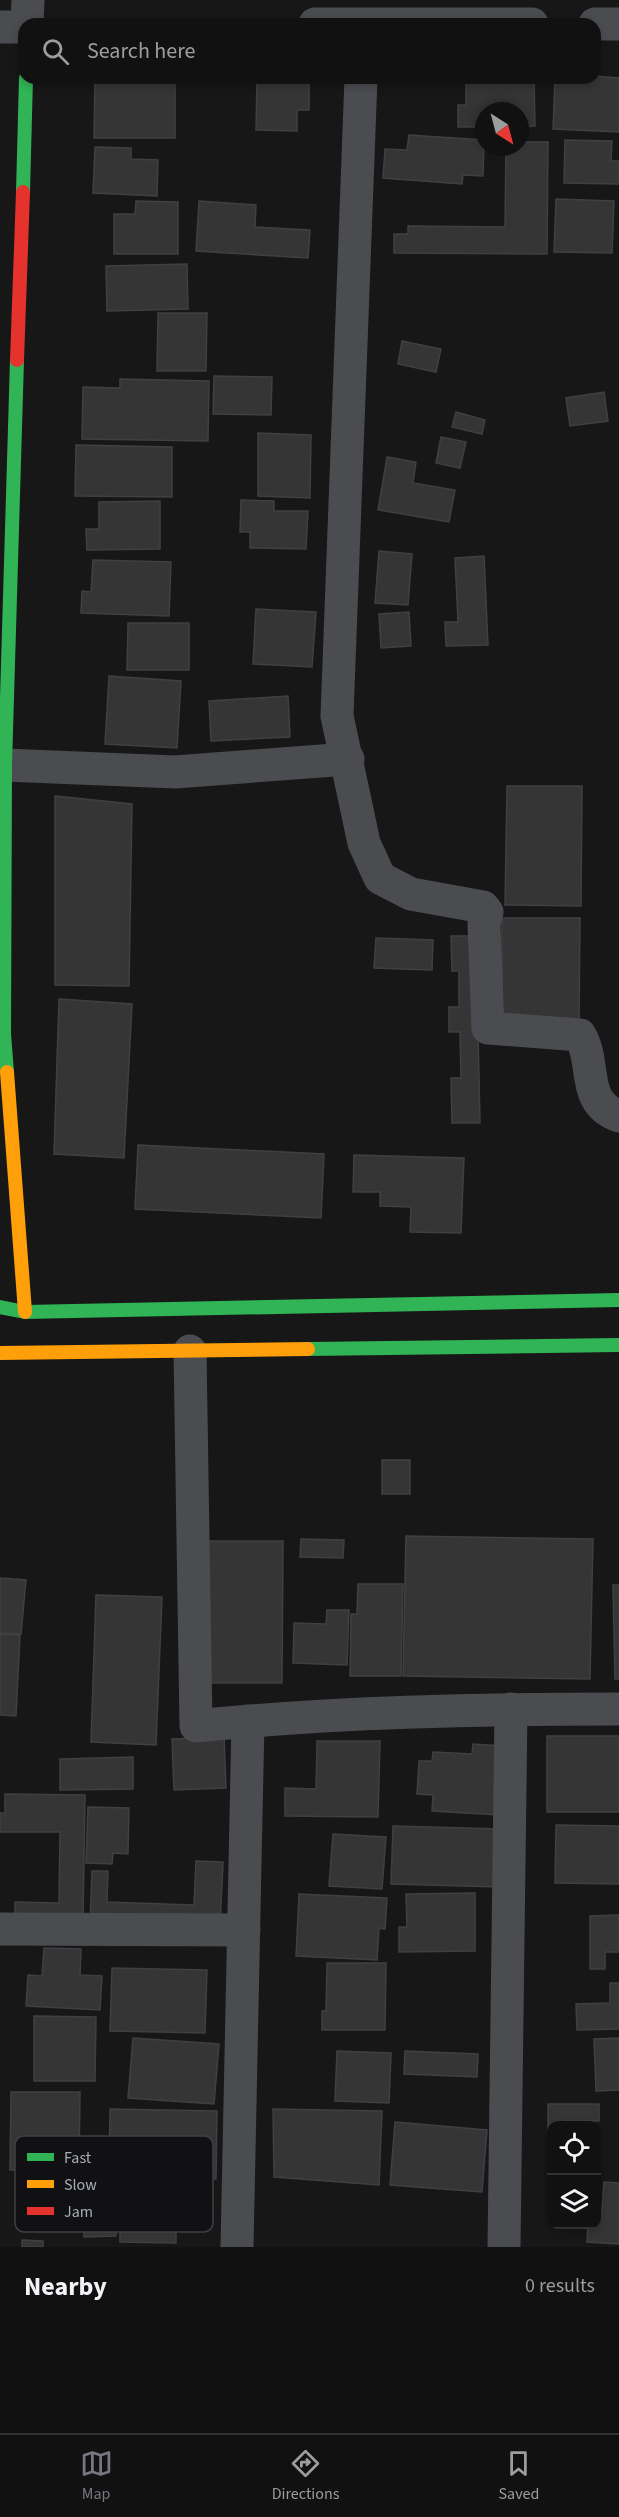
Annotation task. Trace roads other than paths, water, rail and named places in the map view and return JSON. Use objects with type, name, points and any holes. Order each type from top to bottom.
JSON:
[{"type":"main road","points":[[25,1312],[4,1034],[5,765],[26,84]]},
{"type":"main road","points":[[0,1307],[25,1312],[619,1300]]},
{"type":"main road","points":[[0,1353],[619,1345]]},
{"type":"street","points":[[27,18],[28,0]]},
{"type":"street","points":[[362,0],[363,18]]},
{"type":"street","points":[[601,24],[619,24]]},
{"type":"street","points":[[0,27],[18,27]]},
{"type":"street","points":[[361,84],[337,716],[348,759],[364,843],[380,878],[411,894],[483,907],[487,912],[484,924],[488,1028],[580,1035],[587,1046],[592,1088],[600,1106],[619,1116]]},
{"type":"street","points":[[5,765],[175,772],[348,759]]},
{"type":"street","points":[[190,1351],[196,1726],[248,1721],[511,1709],[619,1709]]},
{"type":"street","points":[[504,2247],[511,1709]]},
{"type":"street","points":[[237,2247],[248,1721]]},
{"type":"street","points":[[0,1929],[244,1930]]}]
